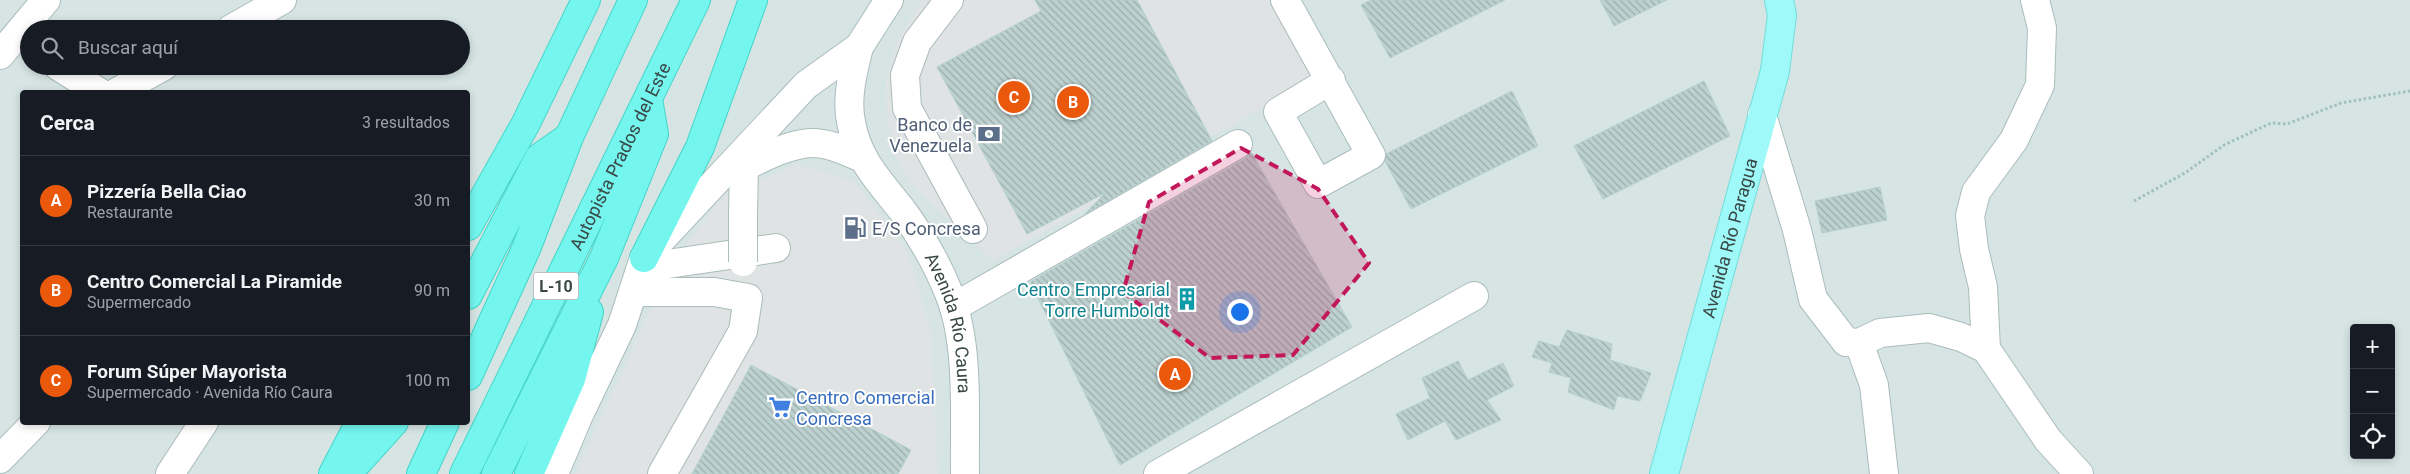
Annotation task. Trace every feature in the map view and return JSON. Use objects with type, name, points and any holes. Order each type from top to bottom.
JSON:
[{"type":"highway","points":[[470,222],[525,125],[586,0]]},
{"type":"highway","name":"L-10","points":[[470,372],[526,249],[569,137],[633,0]]},
{"type":"highway","name":"Autopista Prados del Este","points":[[464,474],[696,0]]},
{"type":"highway","points":[[640,272],[700,147],[753,0]]},
{"type":"highway","points":[[496,474],[604,258],[654,134],[648,99]]},
{"type":"highway","points":[[470,291],[539,158],[569,137]]},
{"type":"highway","points":[[529,474],[571,379],[604,258]]},
{"type":"highway","points":[[333,474],[358,425]]},
{"type":"highway","points":[[347,474],[391,425]]},
{"type":"highway","points":[[421,474],[444,425]]},
{"type":"main road","name":"Avenida Río Paragua","points":[[1664,474],[1775,71],[1782,15],[1779,0]]},
{"type":"street","points":[[30,20],[46,0]]},
{"type":"street","points":[[247,20],[282,0]]},
{"type":"street","points":[[554,474],[578,417],[622,324],[640,272],[732,172],[806,85],[859,47],[889,0]]},
{"type":"street","points":[[950,0],[917,42],[905,75],[907,108],[973,229]]},
{"type":"street","points":[[1285,0],[1331,80]]},
{"type":"street","points":[[1986,349],[1983,287],[1974,249],[1970,216],[1976,192],[2014,140],[2040,85],[2042,28],[2035,0]]},
{"type":"street","points":[[10,45],[20,32]]},
{"type":"street","name":"Avenida Río Caura","points":[[859,47],[850,85],[850,105],[851,123],[862,158],[930,251],[954,307],[964,366],[964,474]]},
{"type":"street","points":[[72,75],[95,90]]},
{"type":"street","points":[[121,90],[148,75]]},
{"type":"street","points":[[1762,115],[1797,230],[1813,299],[1846,342],[1859,343],[1880,332],[1929,328],[1961,337],[1986,349],[2048,440],[2079,474]]},
{"type":"street","points":[[732,172],[794,146],[811,143],[843,150],[862,158]]},
{"type":"street","points":[[954,307],[1238,144]]},
{"type":"street","points":[[662,474],[743,331],[748,298],[743,262],[743,214],[732,172]]},
{"type":"street","points":[[640,272],[776,248]]},
{"type":"street","points":[[640,272],[714,292],[748,298]]},
{"type":"street","points":[[1158,474],[1474,296]]},
{"type":"street","points":[[1859,343],[1874,385],[1884,474]]},
{"type":"street","points":[[0,459],[33,425]]},
{"type":"street","points":[[170,474],[202,425]]},
{"type":"path","points":[[2134,201],[2186,173],[2224,145],[2271,123],[2288,124],[2341,103],[2410,91]]},
{"type":"highlighted area","points":[[1241,148],[1318,189],[1369,263],[1293,355],[1210,358],[1123,292],[1149,202]]},
{"type":"shaded area","points":[[0,0],[2410,0],[2410,474],[0,474]]},
{"type":"shaded area","points":[[922,0],[1035,0],[1041,11],[937,67],[1027,234],[1210,136],[1137,0],[1278,0],[1322,74],[993,261],[912,185],[895,155],[887,117],[886,80],[897,41]]},
{"type":"shaded area","name":"Centro Comercial Concresa","points":[[796,164],[854,181],[906,248],[931,330],[938,474],[898,474],[911,449],[751,365],[692,474],[575,474],[673,262],[721,198]]},
{"type":"building","points":[[1035,0],[1137,0],[1212,141],[1085,214],[1105,193],[1027,234],[937,67],[1041,11]]},
{"type":"building","points":[[1371,0],[1505,0],[1390,58],[1361,5]]},
{"type":"building","points":[[1600,0],[1667,0],[1614,26]]},
{"type":"building","points":[[1704,81],[1730,136],[1603,199],[1574,146]]},
{"type":"building","points":[[1512,91],[1538,146],[1411,209],[1385,161],[1386,154]]},
{"type":"building","name":"Centro Empresarial Torre Humboldt","points":[[1251,152],[1352,327],[1120,465],[1030,282],[1246,158]]},
{"type":"building","points":[[1880,187],[1887,220],[1822,233],[1815,201]]},
{"type":"building","points":[[1567,330],[1612,344],[1610,360],[1651,373],[1640,401],[1617,396],[1614,410],[1568,392],[1571,378],[1549,372],[1552,363],[1532,357],[1539,341],[1559,347]]},
{"type":"building","points":[[1458,361],[1468,380],[1503,363],[1514,386],[1487,400],[1501,420],[1456,440],[1445,421],[1408,440],[1396,414],[1430,398],[1422,378]]},
{"type":"building","name":"Centro Comercial Concresa","points":[[751,365],[911,450],[898,474],[692,474]]},
{"type":"place","name":"Forum Súper Mayorista","points":[[1014,97]]},
{"type":"place","name":"Centro Comercial La Piramide","points":[[1073,102]]},
{"type":"place","name":"Banco de Venezuela","points":[[989,134]]},
{"type":"place","name":"E/S Concresa","points":[[855,228]]},
{"type":"place","name":"Centro Empresarial Torre Humboldt","points":[[1187,299]]},
{"type":"place","name":"Pizzería Bella Ciao","points":[[1175,374]]},
{"type":"place","name":"Centro Comercial Concresa","points":[[780,407]]}]
